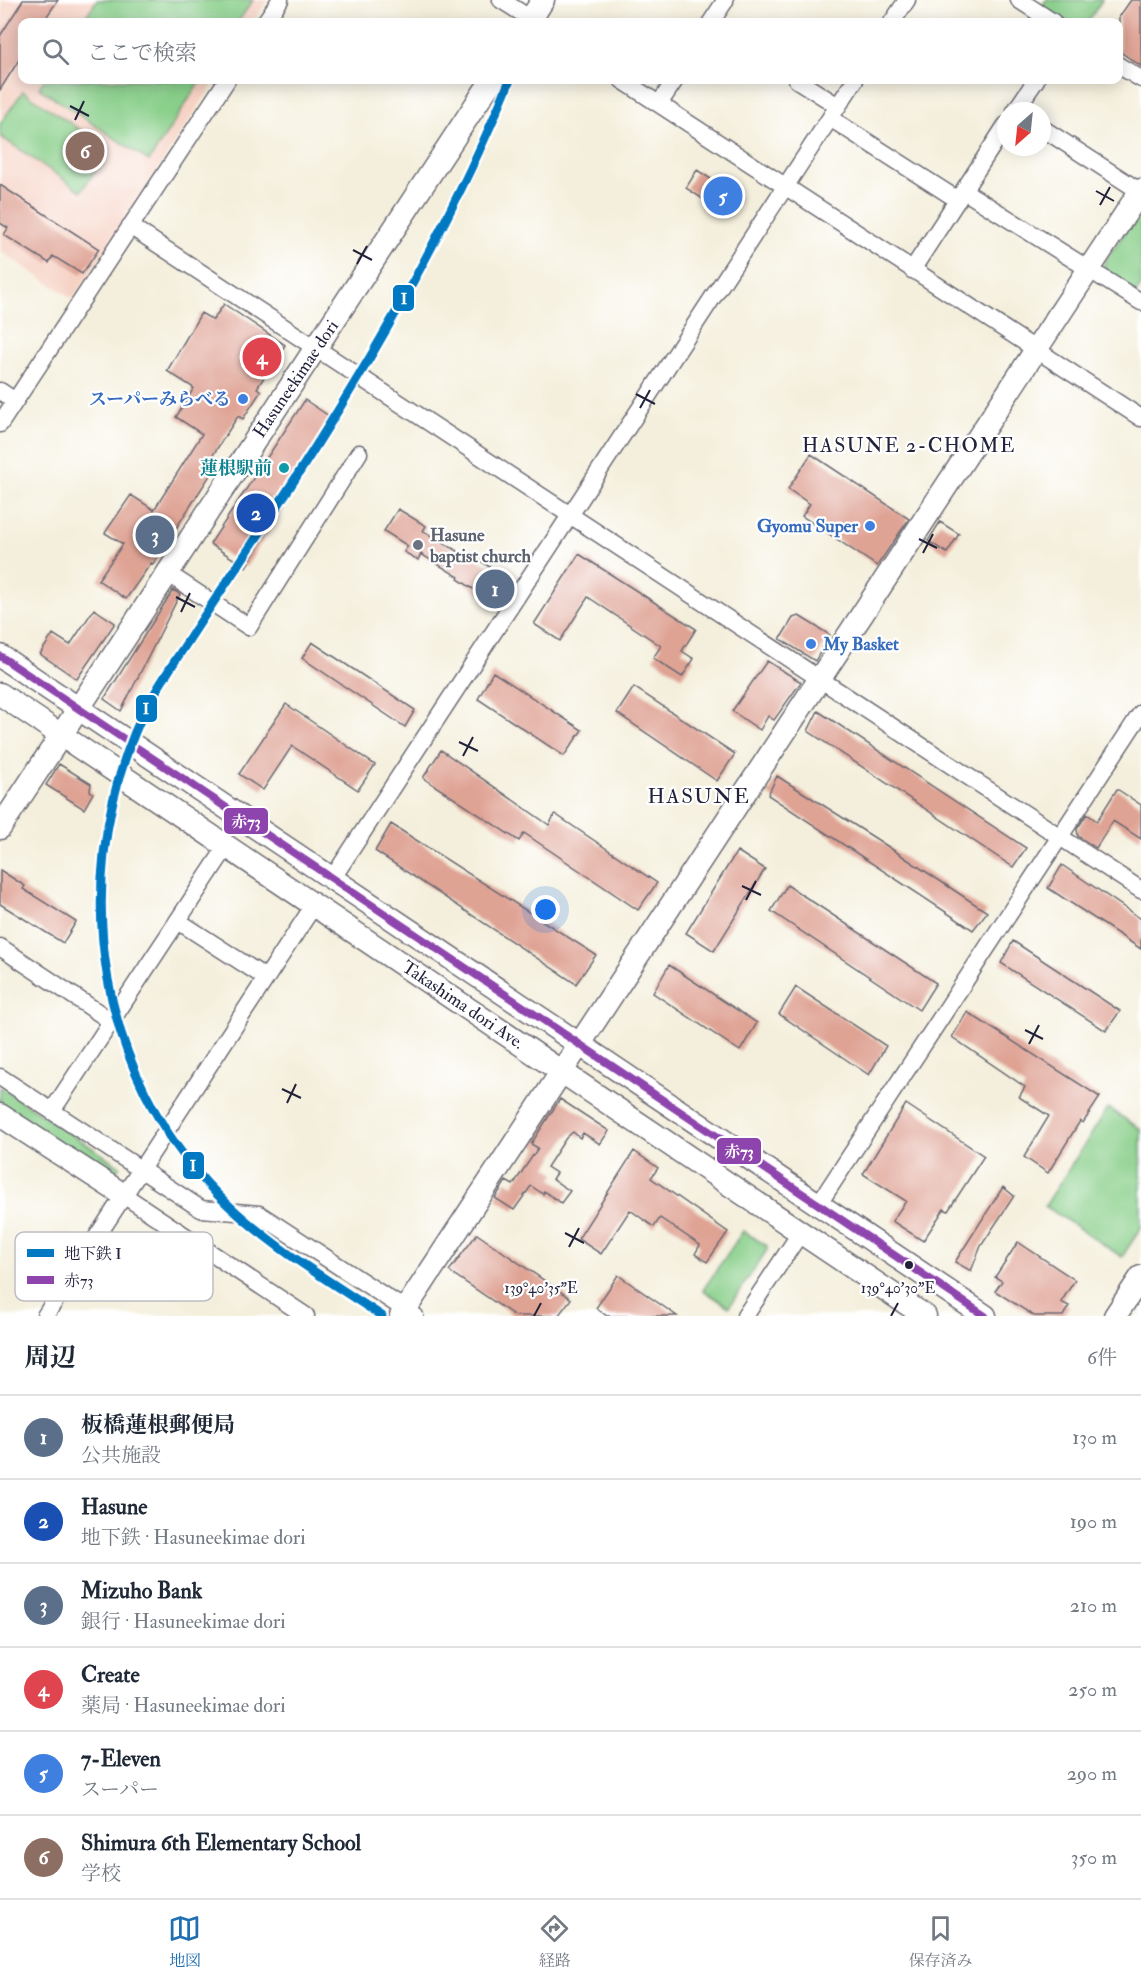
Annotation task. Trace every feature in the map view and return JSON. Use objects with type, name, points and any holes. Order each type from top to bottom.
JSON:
[{"type":"street","points":[[268,18],[280,0]]},
{"type":"street","points":[[501,0],[526,18]]},
{"type":"street","points":[[534,18],[543,0]]},
{"type":"street","points":[[895,18],[907,0]]},
{"type":"street","points":[[1018,0],[1047,18]]},
{"type":"street","points":[[714,18],[725,1]]},
{"type":"street","points":[[1123,67],[1141,79]]},
{"type":"street","points":[[0,424],[224,84]]},
{"type":"street","name":"Hasuneekimae dori","points":[[0,828],[489,84]]},
{"type":"street","points":[[628,84],[1141,417]]},
{"type":"street","points":[[659,104],[672,84]]},
{"type":"street","points":[[802,84],[834,112],[961,196],[1089,268],[1141,302]]},
{"type":"street","points":[[332,879],[852,84]]},
{"type":"street","points":[[1021,102],[1033,84]]},
{"type":"street","points":[[0,1077],[201,1209],[259,1214],[407,1314],[562,1071],[1141,191],[1051,134]]},
{"type":"street","points":[[912,270],[997,139]]},
{"type":"street","points":[[130,226],[1141,890]]},
{"type":"street","points":[[0,391],[15,401]]},
{"type":"street","points":[[167,573],[249,627],[359,453]]},
{"type":"street","name":"Takashima dori Ave.","points":[[0,656],[985,1316]]},
{"type":"street","name":"Takashima dori Ave.","points":[[0,694],[925,1316]]},
{"type":"street","points":[[819,1205],[1141,713]]},
{"type":"street","points":[[52,1111],[227,846]]},
{"type":"street","points":[[98,1232],[314,905]]},
{"type":"street","points":[[178,921],[266,978]]},
{"type":"street","points":[[0,947],[111,1022]]},
{"type":"street","points":[[0,1115],[179,1232]]},
{"type":"street","points":[[745,1316],[801,1232]]},
{"type":"street","points":[[213,1254],[306,1316]]},
{"type":"street","points":[[1115,1316],[1141,1277]]},
{"type":"street","points":[[45,1316],[54,1301]]},
{"type":"shaded area","points":[[2,0],[268,0],[256,18],[18,18],[18,84],[213,84],[73,299],[0,251]]},
{"type":"green space","points":[[97,0],[253,0],[241,18],[85,18]]},
{"type":"green space","points":[[1046,0],[1102,0],[1091,18],[1059,18],[1041,7]]},
{"type":"green space","points":[[42,84],[198,84],[149,161],[39,88]]},
{"type":"green space","points":[[23,91],[110,150],[81,191],[0,136],[0,124]]},
{"type":"green space","points":[[1141,209],[1141,286],[1136,294],[1104,273],[1104,263]]},
{"type":"green space","points":[[0,1087],[120,1166],[112,1179],[0,1105]]},
{"type":"green space","points":[[1108,1108],[1141,1129],[1141,1228],[1122,1257],[1045,1206]]},
{"type":"green space","points":[[743,1231],[767,1246],[767,1250],[729,1307],[703,1290]]},
{"type":"building","points":[[23,0],[58,0],[46,18],[18,18],[18,61],[0,90],[0,36]]},
{"type":"building","points":[[1131,0],[1141,0],[1141,66],[1123,54],[1123,18],[1119,17]]},
{"type":"building","points":[[697,170],[740,198],[729,216],[686,188]]},
{"type":"building","points":[[0,185],[99,249],[82,274],[53,256],[49,263],[4,235],[8,228],[0,223]]},
{"type":"building","points":[[224,304],[285,345],[257,388],[261,391],[243,419],[238,416],[209,461],[216,466],[153,564],[151,563],[126,599],[98,580],[123,544],[105,533],[131,495],[154,510],[202,434],[176,417],[194,388],[167,371],[201,313],[213,320]]},
{"type":"building","name":"蓮根駅前","points":[[305,400],[338,422],[246,567],[210,544]]},
{"type":"building","points":[[811,454],[909,519],[877,566],[802,516],[810,504],[788,489]]},
{"type":"building","points":[[398,509],[426,526],[423,531],[471,559],[473,556],[511,581],[496,604],[458,579],[459,577],[421,554],[418,560],[404,552],[408,546],[384,531]]},
{"type":"building","points":[[940,522],[959,534],[947,553],[928,541]]},
{"type":"building","points":[[579,554],[696,629],[682,651],[694,659],[682,677],[653,658],[661,646],[588,597],[560,641],[534,624]]},
{"type":"building","points":[[173,590],[180,594],[121,711],[104,699]]},
{"type":"building","points":[[94,609],[115,623],[77,679],[40,654],[53,634],[70,645]]},
{"type":"building","points":[[799,616],[830,635],[815,661],[780,639],[793,618]]},
{"type":"building","points":[[312,642],[415,710],[405,727],[302,658]]},
{"type":"building","points":[[767,661],[801,682],[774,720],[768,716],[760,730],[732,711]]},
{"type":"building","points":[[493,672],[582,730],[564,756],[478,699]]},
{"type":"building","points":[[634,687],[735,754],[717,781],[617,713]]},
{"type":"building","points":[[286,704],[375,765],[358,790],[292,746],[263,790],[239,774]]},
{"type":"building","points":[[818,711],[1026,848],[1013,867],[808,731]]},
{"type":"building","points":[[441,750],[549,825],[555,814],[657,883],[638,910],[524,833],[519,841],[423,778]]},
{"type":"building","points":[[59,764],[91,784],[90,791],[93,793],[84,809],[46,785]]},
{"type":"building","points":[[777,776],[987,912],[973,930],[768,795]]},
{"type":"building","points":[[1117,789],[1141,805],[1141,839],[1113,821],[1096,848],[1078,836],[1077,829],[1087,814],[1097,821]]},
{"type":"building","points":[[391,824],[596,955],[576,984],[375,851]]},
{"type":"building","points":[[737,851],[765,869],[714,951],[686,933]]},
{"type":"building","points":[[1062,865],[1141,919],[1141,949],[1048,888]]},
{"type":"building","points":[[0,870],[25,886],[23,889],[76,922],[63,943],[0,904]]},
{"type":"building","points":[[787,885],[936,983],[919,1010],[771,911]]},
{"type":"building","points":[[1013,941],[1120,1011],[1106,1031],[1001,963]]},
{"type":"building","points":[[669,965],[757,1023],[740,1051],[653,993]]},
{"type":"building","points":[[796,987],[886,1046],[869,1075],[779,1014]]},
{"type":"building","points":[[967,1012],[1100,1097],[1083,1123],[1080,1121],[1048,1173],[1024,1157],[1049,1116],[1019,1097],[1025,1087],[952,1037]]},
{"type":"building","points":[[560,1099],[609,1131],[600,1144],[583,1133],[580,1138],[573,1132],[566,1138],[547,1167],[556,1173],[552,1179],[570,1191],[561,1203],[544,1191],[543,1194],[531,1186],[514,1210],[495,1198],[506,1181],[513,1185],[538,1148],[531,1144]]},
{"type":"building","points":[[906,1104],[984,1156],[948,1211],[944,1209],[923,1241],[892,1221],[906,1201],[863,1174]]},
{"type":"building","points":[[634,1151],[658,1168],[651,1178],[728,1232],[707,1262],[695,1254],[700,1245],[660,1218],[654,1227],[630,1210],[601,1254],[578,1239]]},
{"type":"building","points":[[1003,1187],[1014,1196],[981,1246],[971,1271],[955,1262]]},
{"type":"building","points":[[477,1234],[571,1299],[558,1316],[515,1316],[449,1271]]},
{"type":"building","points":[[1018,1242],[1075,1280],[1061,1302],[1069,1306],[1063,1316],[1034,1316],[995,1291],[1002,1281],[995,1277]]},
{"type":"building","points":[[618,1275],[677,1316],[607,1316],[596,1308]]},
{"type":"metro line","name":"I","points":[[382,1316],[296,1260],[236,1212],[217,1194],[177,1146],[145,1093],[122,1036],[107,976],[101,915],[104,853],[115,792],[135,732],[146,709],[295,479],[384,334],[463,184],[508,84]]},
{"type":"transit line","name":"赤73","points":[[0,656],[985,1316]]},
{"type":"place","name":"Shimura 6th Elementary School","points":[[85,151]]},
{"type":"place","name":"7-Eleven","points":[[723,196]]},
{"type":"place","name":"Create","points":[[262,357]]},
{"type":"place","name":"スーパーみらべる","points":[[243,399]]},
{"type":"place","name":"蓮根駅前","points":[[284,468]]},
{"type":"place","name":"Hasune","points":[[256,513]]},
{"type":"place","name":"Gyomu Super","points":[[870,526]]},
{"type":"place","name":"Mizuho Bank","points":[[155,535]]},
{"type":"place","name":"Hasune baptist church","points":[[418,545]]},
{"type":"place","name":"板橋蓮根郵便局","points":[[495,589]]},
{"type":"place","name":"My Basket","points":[[811,644]]},
{"type":"district","name":"HASUNE 2-CHOME","points":[[909,445]]},
{"type":"district","name":"HASUNE","points":[[699,796]]}]
